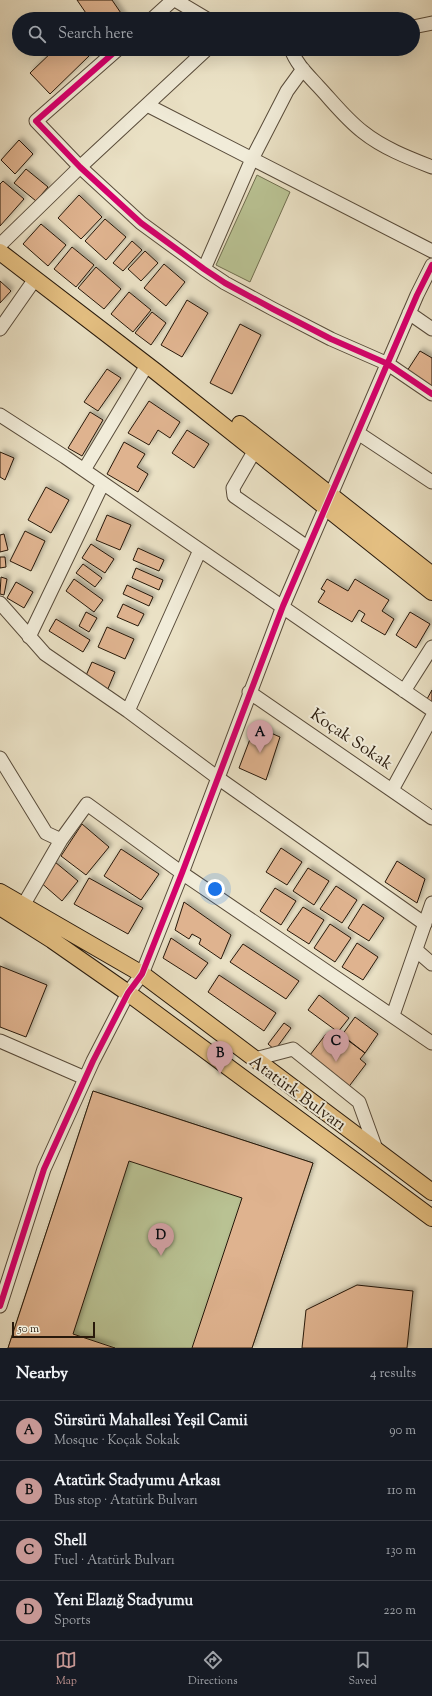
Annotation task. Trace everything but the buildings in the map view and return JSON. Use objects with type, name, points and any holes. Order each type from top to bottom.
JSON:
[{"type":"main road","points":[[1,246],[35,279],[148,365],[254,450],[432,575]]},
{"type":"main road","points":[[1,246],[168,368],[328,501],[432,592]]},
{"type":"main road","name":"Atatürk Bulvarı","points":[[0,892],[24,904],[142,974],[432,1192]]},
{"type":"main road","name":"Atatürk Bulvarı","points":[[0,907],[52,940],[128,993],[432,1218]]},
{"type":"street","points":[[160,12],[174,0],[195,12]]},
{"type":"street","points":[[420,26],[432,23]]},
{"type":"street","points":[[110,56],[36,121],[80,167],[141,223],[224,283],[331,339],[388,364],[432,394]]},
{"type":"street","points":[[1,246],[80,167],[200,56]]},
{"type":"street","points":[[294,56],[303,69],[350,121],[381,144],[432,167]]},
{"type":"street","points":[[204,269],[252,159],[287,90],[303,69]]},
{"type":"street","points":[[147,105],[432,251]]},
{"type":"street","points":[[0,1306],[44,1169],[85,1078],[128,993],[142,974],[182,873],[282,606],[409,313],[432,265]]},
{"type":"street","points":[[0,329],[35,279]]},
{"type":"street","points":[[409,313],[432,329]]},
{"type":"street","points":[[84,470],[148,365]]},
{"type":"street","points":[[0,415],[84,470],[432,710]]},
{"type":"street","points":[[358,433],[432,482]]},
{"type":"street","points":[[254,450],[233,488],[234,496],[307,547]]},
{"type":"street","points":[[29,637],[102,483]]},
{"type":"street","points":[[128,711],[200,550]]},
{"type":"street","points":[[0,603],[45,654],[128,711],[218,778],[425,924]]},
{"type":"street","points":[[404,691],[432,646]]},
{"type":"street","name":"Koçak Sokak","points":[[249,692],[432,818]]},
{"type":"street","points":[[392,790],[432,717]]},
{"type":"street","points":[[0,758],[46,833],[60,840]]},
{"type":"street","points":[[24,904],[60,840],[87,804],[182,873],[393,1015],[432,1043]]},
{"type":"street","points":[[393,1015],[432,903]]},
{"type":"street","points":[[416,950],[432,964]]},
{"type":"street","points":[[0,1041],[85,1078]]},
{"type":"street","points":[[255,1059],[293,1049],[359,1102],[376,1149]]},
{"type":"green space","points":[[257,175],[290,192],[250,282],[216,265]]},
{"type":"green space","points":[[93,1091],[313,1163],[252,1348],[8,1348]]},
{"type":"cycle path","points":[[110,56],[36,121],[80,167],[141,223],[204,269],[225,283],[331,339],[388,364],[432,394]]},
{"type":"cycle path","points":[[0,1306],[44,1169],[93,1061],[128,993],[142,974],[182,873],[283,606],[417,295],[432,265]]},
{"type":"place","name":"Sürsürü Mahallesi Yeşil Camii","points":[[260,753]]},
{"type":"place","name":"Shell","points":[[336,1062]]},
{"type":"place","name":"Atatürk Stadyumu Arkası","points":[[220,1074]]},
{"type":"place","name":"Yeni Elazığ Stadyumu","points":[[161,1256]]}]
